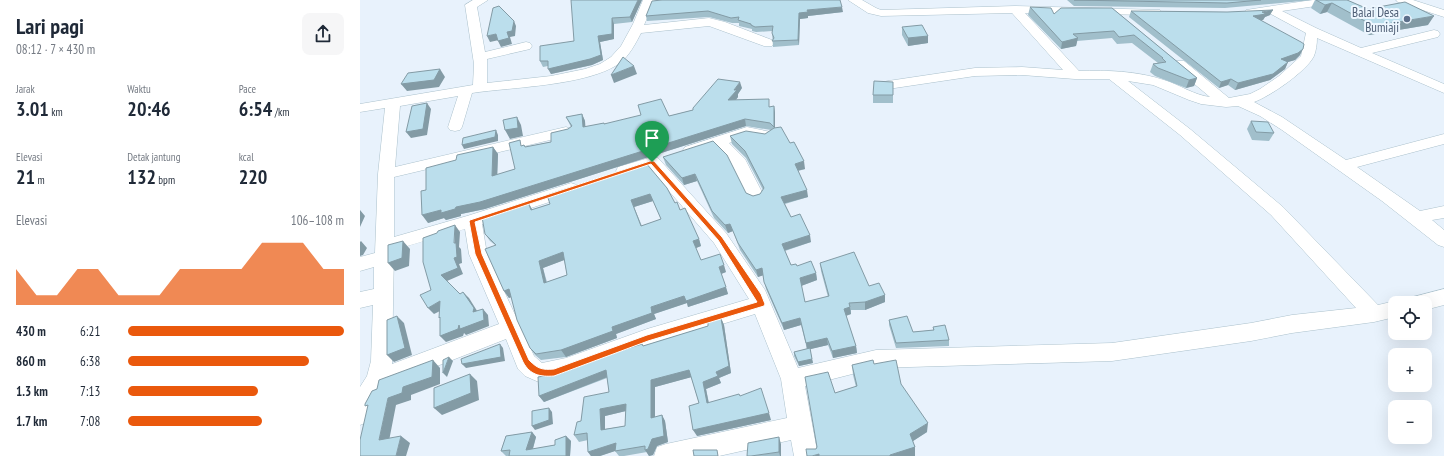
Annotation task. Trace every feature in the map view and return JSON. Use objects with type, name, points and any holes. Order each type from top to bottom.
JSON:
[{"type":"street","points":[[456,127],[476,86],[480,57],[471,5],[482,0]]},
{"type":"street","points":[[854,0],[872,11],[877,12],[1015,9],[1165,12]]},
{"type":"street","points":[[941,0],[951,11]]},
{"type":"street","points":[[962,4],[984,0]]},
{"type":"street","points":[[1065,0],[1076,10]]},
{"type":"street","points":[[1238,8],[1251,12],[1336,0]]},
{"type":"street","points":[[1402,0],[1444,14]]},
{"type":"street","points":[[360,108],[393,103],[476,86],[566,77],[603,67],[611,64],[620,56],[649,1],[663,1]]},
{"type":"street","points":[[1015,9],[1075,75]]},
{"type":"street","points":[[1114,10],[1131,25]]},
{"type":"street","points":[[1272,10],[1312,31],[1444,89]]},
{"type":"street","points":[[635,30],[709,22],[721,25],[768,44]]},
{"type":"street","points":[[1393,33],[1444,23]]},
{"type":"street","points":[[888,86],[975,72],[1022,71],[1075,75],[1110,74],[1158,82],[1186,96],[1208,101],[1242,102],[1261,95],[1276,85],[1308,57],[1312,31]]},
{"type":"street","points":[[1359,52],[1434,34]]},
{"type":"street","points":[[480,57],[526,46]]},
{"type":"street","points":[[1167,54],[1226,102]]},
{"type":"street","points":[[1110,74],[1185,132],[1277,211],[1374,314]]},
{"type":"street","points":[[1242,102],[1261,110],[1418,217],[1444,240]]},
{"type":"street","points":[[366,398],[382,361],[386,174],[393,103]]},
{"type":"street","points":[[386,174],[566,132]]},
{"type":"street","points":[[607,177],[747,132],[766,135]]},
{"type":"street","points":[[1343,166],[1444,139]]},
{"type":"street","points":[[718,141],[737,160],[755,196]]},
{"type":"street","points":[[664,158],[720,238],[758,296],[792,380],[806,456]]},
{"type":"street","points":[[360,264],[384,252],[584,184]]},
{"type":"street","points":[[1418,217],[1444,212]]},
{"type":"street","points":[[472,221],[478,254],[526,362],[533,369],[542,373],[566,368],[647,338],[761,304]]},
{"type":"street","points":[[360,300],[383,295]]},
{"type":"street","points":[[1432,300],[1444,298]]},
{"type":"street","points":[[792,380],[876,359],[1112,352],[1251,332],[1292,324],[1374,314],[1388,311]]},
{"type":"street","points":[[366,398],[512,328]]},
{"type":"street","points":[[666,456],[801,426]]},
{"type":"building","points":[[571,0],[638,0],[630,17],[612,18],[612,34],[598,36],[601,55],[548,69],[548,61],[540,61],[540,46],[574,41]]},
{"type":"building","points":[[840,0],[842,7],[807,10],[808,12],[799,13],[798,40],[772,41],[774,38],[772,33],[773,26],[755,27],[751,24],[738,20],[739,17],[731,18],[708,11],[646,16],[652,1]]},
{"type":"building","points":[[1074,0],[1261,0],[1227,3]]},
{"type":"building","points":[[1316,0],[1347,0],[1368,9],[1405,2],[1434,16],[1374,26],[1332,3],[1325,5]]},
{"type":"building","points":[[499,6],[514,21],[512,31],[507,32],[509,38],[498,41],[496,34],[487,36],[493,8]]},
{"type":"building","points":[[1030,7],[1051,8],[1054,14],[1061,8],[1112,8],[1197,78],[1189,80],[1158,68],[1153,64],[1166,62],[1134,35],[1119,37],[1114,31],[1073,34],[1078,38],[1062,42]]},
{"type":"building","points":[[1273,10],[1262,12],[1266,14],[1253,16],[1301,42],[1304,44],[1303,49],[1298,53],[1281,59],[1288,62],[1273,74],[1238,83],[1231,79],[1221,82],[1131,11],[1227,12]]},
{"type":"building","points":[[922,25],[928,36],[908,38],[902,27]]},
{"type":"building","points":[[623,57],[634,66],[611,75]]},
{"type":"building","points":[[440,69],[434,80],[401,84],[408,73]]},
{"type":"building","points":[[718,79],[740,82],[734,90],[737,90],[728,100],[769,99],[769,107],[774,106],[774,127],[770,123],[745,119],[480,202],[456,207],[455,209],[441,213],[441,210],[422,215],[421,191],[426,190],[426,168],[456,160],[457,155],[493,147],[492,176],[515,169],[509,143],[520,140],[521,146],[524,145],[525,147],[551,142],[551,133],[568,129],[572,126],[566,117],[582,114],[583,127],[604,124],[641,115],[638,105],[661,99],[669,116],[693,110],[693,108]]},
{"type":"building","points":[[874,81],[893,82],[893,95],[873,95]]},
{"type":"building","points":[[427,103],[423,129],[406,132],[412,106]]},
{"type":"building","points":[[517,117],[518,128],[505,130],[503,120]]},
{"type":"building","points":[[1251,121],[1268,122],[1274,133],[1256,132]]},
{"type":"building","points":[[781,127],[790,143],[794,142],[804,161],[795,164],[807,190],[781,197],[791,217],[800,214],[810,235],[782,244],[791,265],[796,264],[797,266],[811,261],[816,273],[800,278],[805,302],[829,296],[820,263],[854,252],[869,286],[879,283],[885,295],[865,302],[849,303],[850,307],[844,309],[856,346],[832,351],[827,338],[806,343],[800,318],[782,323],[764,282],[762,268],[756,270],[738,243],[730,224],[725,225],[712,211],[695,174],[682,178],[663,157],[713,141],[727,155],[746,193],[753,196],[760,194],[764,188],[745,151],[730,136],[746,131],[765,134],[774,128]]},
{"type":"building","points":[[496,130],[495,137],[462,145],[463,138]]},
{"type":"building","points":[[646,163],[667,188],[675,203],[677,202],[680,210],[685,208],[699,239],[693,241],[701,260],[720,254],[724,265],[719,267],[726,287],[686,301],[684,296],[651,307],[652,313],[612,327],[613,331],[561,350],[536,354],[530,348],[517,320],[509,289],[504,291],[485,249],[496,245],[485,234],[482,217],[528,202],[531,210],[550,204],[547,195]],"holes":[[[650,194],[661,219],[641,226],[631,200]],[[563,252],[567,275],[544,283],[539,261]]]},
{"type":"building","points":[[455,225],[454,243],[456,243],[457,257],[454,258],[458,268],[441,275],[460,294],[463,292],[474,308],[473,312],[483,309],[484,320],[460,329],[459,325],[458,329],[440,336],[440,301],[428,308],[420,295],[431,290],[423,262],[423,238]]},
{"type":"building","points":[[403,241],[402,258],[388,263],[388,245]]},
{"type":"building","points":[[397,316],[405,348],[387,355],[387,320]]},
{"type":"building","points":[[907,316],[913,332],[934,330],[933,327],[945,325],[949,340],[896,343],[889,320]]},
{"type":"building","points":[[721,318],[729,366],[716,372],[718,376],[703,382],[707,403],[739,394],[740,396],[761,388],[769,413],[693,430],[689,406],[699,403],[689,370],[651,380],[651,418],[662,415],[664,436],[652,439],[648,449],[645,450],[645,446],[615,451],[616,443],[588,452],[587,433],[574,435],[577,422],[581,421],[584,397],[609,392],[606,370],[539,396],[538,377],[561,373],[619,351],[642,344],[643,346],[708,326],[708,322]],"holes":[[[626,404],[625,426],[601,430],[600,409]]]},
{"type":"building","points":[[500,344],[501,357],[462,364],[461,359]]},
{"type":"building","points":[[810,348],[812,359],[798,362],[794,352]]},
{"type":"building","points":[[449,357],[443,373],[443,360]]},
{"type":"building","points":[[433,360],[432,377],[403,387],[402,393],[388,398],[379,440],[401,436],[396,456],[360,456],[360,440],[368,405],[365,406],[365,404],[372,391],[377,389],[379,380]]},
{"type":"building","points":[[873,360],[874,364],[896,360],[901,384],[928,423],[910,434],[915,447],[890,456],[819,456],[819,454],[807,456],[806,449],[816,449],[817,447],[805,377],[828,372],[835,393],[857,386],[852,365]]},
{"type":"building","points":[[470,374],[471,393],[434,408],[434,388]]},
{"type":"building","points":[[549,408],[549,420],[532,426],[532,411]]},
{"type":"building","points":[[532,432],[526,450],[555,445],[555,440],[566,436],[566,456],[509,456],[510,450],[501,451],[506,436]]},
{"type":"building","points":[[779,437],[779,452],[747,456],[748,443]]},
{"type":"building","points":[[693,450],[717,450],[718,456],[694,456]]},
{"type":"place","name":"Balai Desa Bumiaji","points":[[1407,19]]},
{"type":"route","points":[[652,162],[720,238],[758,296],[761,304],[647,338],[554,372],[542,373],[533,369],[526,362],[478,254],[472,221],[652,162]]}]
